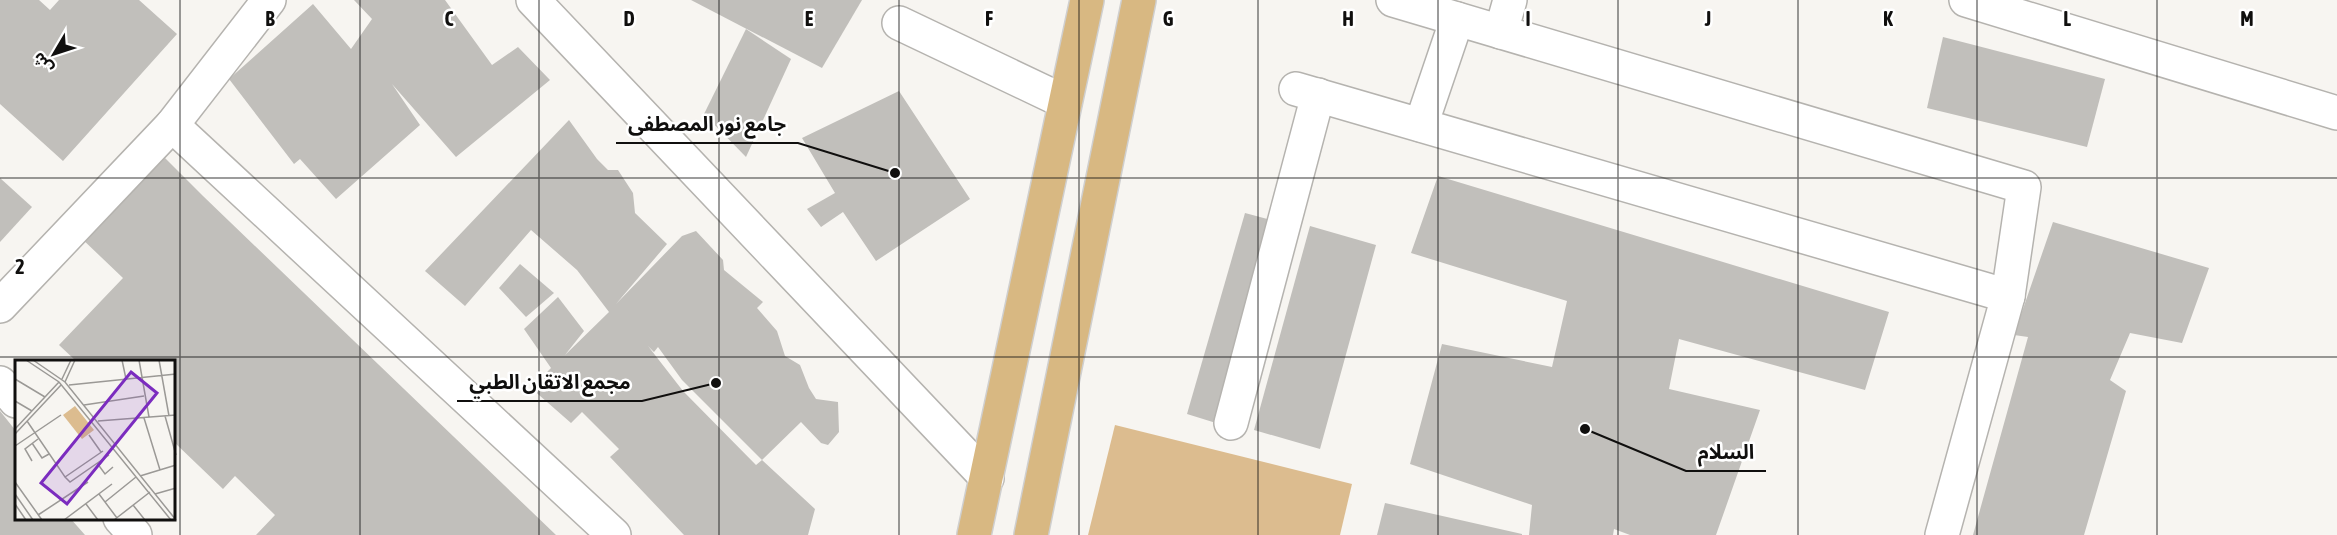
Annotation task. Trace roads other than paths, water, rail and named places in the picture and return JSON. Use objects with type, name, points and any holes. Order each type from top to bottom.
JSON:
[{"type":"main road","points":[[974,535],[1087,0]]},
{"type":"main road","points":[[1031,535],[1139,0]]},
{"type":"street","points":[[0,306],[172,125],[269,0]]},
{"type":"street","points":[[533,0],[987,478]]},
{"type":"street","points":[[1393,0],[2024,187],[2008,296],[1941,535]]},
{"type":"street","points":[[1501,32],[1510,0]]},
{"type":"street","points":[[1966,0],[2337,113]]},
{"type":"street","points":[[1421,125],[1457,19]]},
{"type":"street","points":[[899,23],[1065,102]]},
{"type":"street","points":[[1231,423],[1307,92],[2008,296]]},
{"type":"street","points":[[172,125],[614,535]]},
{"type":"street","points":[[0,382],[15,400]]},
{"type":"street","points":[[121,520],[135,535]]},
{"type":"place","name":"جامع نور المصطفى","points":[[895,173]]},
{"type":"place","name":"مجمع الاتقان الطبي","points":[[716,383]]},
{"type":"place","name":"السلام","points":[[1585,429]]}]
